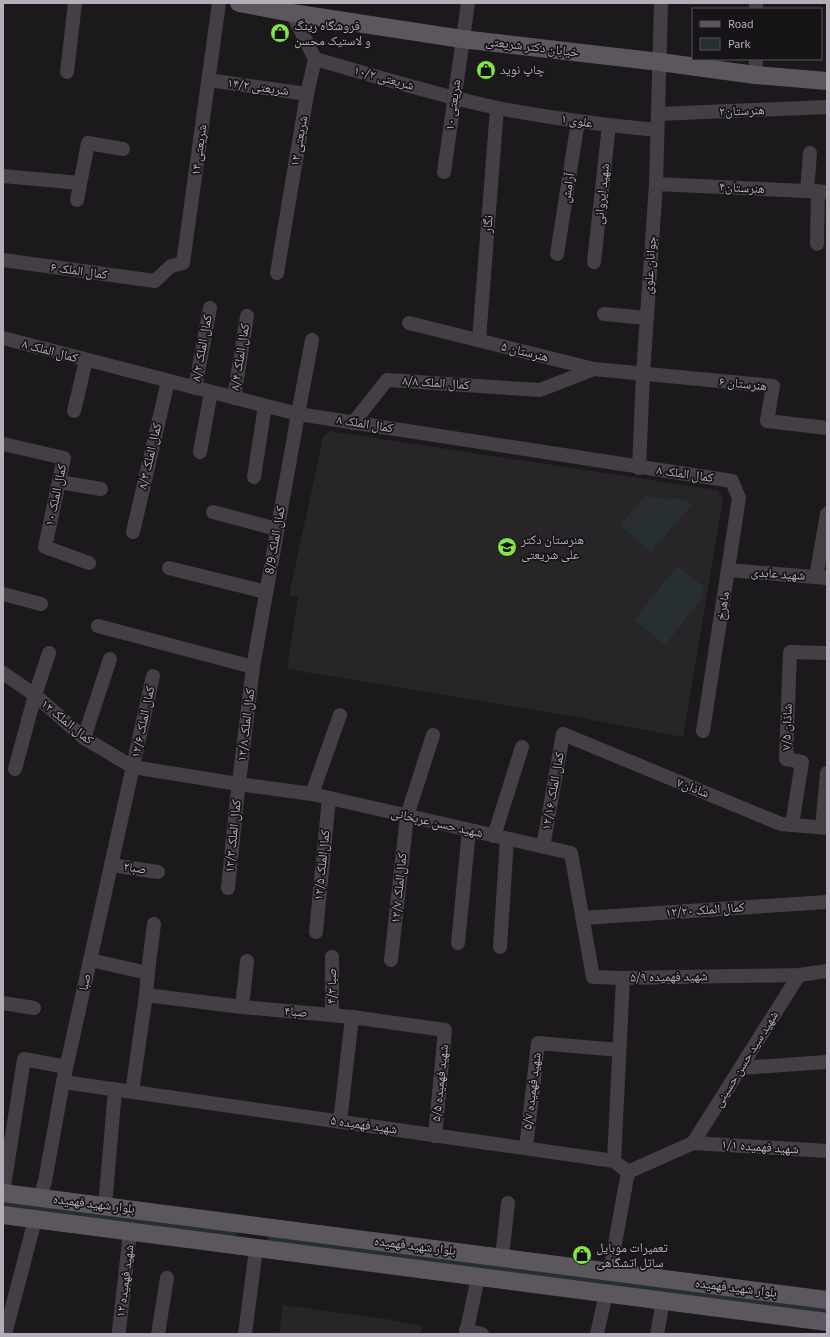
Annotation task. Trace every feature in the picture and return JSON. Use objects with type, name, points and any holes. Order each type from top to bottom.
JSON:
[{"type":"main road","name":"خیابان دکتر شریعتی","points":[[239,3],[266,6],[292,13],[462,38],[660,62],[756,67],[827,81]]},
{"type":"main road","name":"بلوار شهید فهمیده","points":[[3,1193],[827,1300]]},
{"type":"main road","name":"بلوار شهید فهمیده","points":[[3,1215],[827,1322]]},
{"type":"street","points":[[67,72],[75,3]]},
{"type":"street","name":"شریعتی ۱۴","points":[[155,281],[171,266],[183,263],[219,3]]},
{"type":"street","name":"شریعتی ۱۰","points":[[444,172],[468,3]]},
{"type":"street","name":"جوانان علوی","points":[[639,468],[643,374],[656,184],[660,62],[657,4]]},
{"type":"street","points":[[292,13],[315,59]]},
{"type":"street","name":"شریعتی ۱۲","points":[[277,273],[307,94],[315,59]]},
{"type":"street","name":"شریعتی ۱۰/۲","points":[[315,59],[497,108]]},
{"type":"street","name":"شریعتی ۱۴/۲","points":[[208,80],[307,94]]},
{"type":"street","name":"هنرستان۲","points":[[658,114],[827,107]]},
{"type":"street","name":"علوی ۱","points":[[497,108],[609,126],[657,130]]},
{"type":"street","name":"نگار","points":[[479,340],[497,108]]},
{"type":"street","name":"آرامش","points":[[557,254],[578,121]]},
{"type":"street","name":"شهید ایروانی","points":[[594,262],[609,126]]},
{"type":"street","points":[[77,200],[88,143],[123,149]]},
{"type":"street","points":[[810,153],[817,191],[817,244]]},
{"type":"street","points":[[3,176],[80,183]]},
{"type":"street","name":"هنرستان۴","points":[[656,184],[817,191]]},
{"type":"street","name":"کمال الملک ۶","points":[[3,260],[155,281]]},
{"type":"street","name":"کمال الملک ۸/۲","points":[[195,388],[210,308]]},
{"type":"street","points":[[604,314],[647,318]]},
{"type":"street","name":"کمال الملک ۸/۴","points":[[234,398],[247,316]]},
{"type":"street","name":"هنرستان ۵","points":[[409,323],[594,369],[643,374]]},
{"type":"street","name":"کمال الملک ۸","points":[[3,338],[298,414],[639,468],[732,481]]},
{"type":"street","name":"کمال الملک 8/9","points":[[253,667],[312,340]]},
{"type":"street","points":[[74,411],[86,360]]},
{"type":"street","name":"کمال الملک ۸/۸","points":[[353,422],[387,380],[540,390],[594,369]]},
{"type":"street","name":"هنرستان ۶","points":[[643,374],[772,386],[767,421],[827,428]]},
{"type":"street","name":"کمال الملک ۸/۳","points":[[133,532],[168,381]]},
{"type":"street","points":[[200,452],[211,392]]},
{"type":"street","points":[[254,477],[265,406]]},
{"type":"street","name":"کمال الملک ۱۰","points":[[3,444],[64,458],[45,547],[89,562]]},
{"type":"street","name":"ماهرخ","points":[[703,731],[739,498],[732,481]]},
{"type":"street","points":[[59,482],[101,488]]},
{"type":"street","points":[[213,512],[278,529]]},
{"type":"street","points":[[822,577],[827,514]]},
{"type":"street","points":[[169,568],[266,592]]},
{"type":"street","name":"شهید عابدی","points":[[728,570],[822,577]]},
{"type":"street","points":[[3,594],[41,604]]},
{"type":"street","points":[[98,626],[253,667]]},
{"type":"street","points":[[15,769],[48,652]]},
{"type":"street","name":"شاذان ۷/۵","points":[[792,825],[802,762],[786,759],[790,652],[827,653]]},
{"type":"street","points":[[84,738],[110,659]]},
{"type":"street","name":"کمال الملک ۱۲/۸","points":[[238,784],[253,667]]},
{"type":"street","name":"کمال الملک ۱۲","points":[[3,673],[35,695],[84,738],[133,767]]},
{"type":"street","name":"کمال الملک ۱۲/۶","points":[[133,767],[153,676]]},
{"type":"street","points":[[312,794],[340,715]]},
{"type":"street","name":"شاذان۷","points":[[563,734],[781,824],[824,828]]},
{"type":"street","name":"کمال الملک ۱۲/۱۶","points":[[543,847],[563,734]]},
{"type":"street","name":"کمال‌الملک ۱۲/۷","points":[[391,960],[407,816],[433,735]]},
{"type":"street","points":[[500,947],[501,837],[522,747]]},
{"type":"street","name":"شهید حسن عربخانی","points":[[133,767],[312,794],[571,854],[583,918]]},
{"type":"street","name":"صبا","points":[[40,1197],[45,1181],[66,1067],[133,767]]},
{"type":"street","points":[[824,828],[827,773]]},
{"type":"street","name":"کمال الملک ۱۲/۳","points":[[228,888],[238,784]]},
{"type":"street","name":"کمال‌الملک ۱۲/۵","points":[[316,932],[329,798]]},
{"type":"street","points":[[458,943],[469,830]]},
{"type":"street","name":"صبا۲","points":[[111,865],[158,872]]},
{"type":"street","name":"کمال الملک ۱۲/۲۰","points":[[583,918],[827,902]]},
{"type":"street","points":[[583,918],[593,977],[623,978]]},
{"type":"street","points":[[132,1092],[146,995],[154,924]]},
{"type":"street","name":"صبا ۴/۳","points":[[332,957],[332,1015]]},
{"type":"street","points":[[90,960],[148,973]]},
{"type":"street","points":[[242,1007],[247,961]]},
{"type":"street","name":"شهید فهمیده ۵/۹","points":[[614,1161],[623,978],[799,975],[827,971]]},
{"type":"street","name":"شهید سید حسن حسینی","points":[[693,1143],[799,975]]},
{"type":"street","name":"صبا۴","points":[[146,995],[242,1007],[352,1017],[445,1030]]},
{"type":"street","points":[[3,1002],[34,1008]]},
{"type":"street","points":[[340,1122],[352,1017]]},
{"type":"street","name":"شهید فهمیده ۵/۵","points":[[435,1136],[445,1030]]},
{"type":"street","name":"شهید فهمیده ۵/۷","points":[[526,1148],[538,1043],[619,1050]]},
{"type":"street","points":[[3,1193],[24,1059],[66,1067]]},
{"type":"street","points":[[740,1068],[827,1062]]},
{"type":"street","name":"شهید فهمیده ۵","points":[[63,1082],[614,1161]]},
{"type":"street","points":[[105,1206],[115,1090]]},
{"type":"street","points":[[628,1172],[693,1143]]},
{"type":"street","name":"شهید فهمیده ۱/۱","points":[[693,1143],[827,1151]]},
{"type":"street","points":[[614,1161],[628,1172]]},
{"type":"street","points":[[610,1272],[628,1172]]},
{"type":"street","points":[[502,1257],[508,1203]]},
{"type":"street","points":[[6,1334],[35,1220]]},
{"type":"street","name":"شهید فهمیده ۱۲","points":[[119,1331],[130,1232]]},
{"type":"street","points":[[245,1334],[256,1249]]},
{"type":"street","points":[[478,1277],[466,1332],[482,1334]]},
{"type":"street","points":[[158,1334],[166,1278]]},
{"type":"street","points":[[597,1334],[606,1293]]},
{"type":"street","points":[[657,1334],[663,1301]]},
{"type":"shaded area","name":"هنرستان دکتر علی شریعتی","points":[[329,431],[718,490],[723,499],[683,737],[570,716],[287,669],[298,597],[289,595],[323,438]]},
{"type":"shaded area","points":[[283,1305],[386,1319],[423,1326],[421,1334],[279,1334]]},
{"type":"green space","points":[[646,496],[671,500],[672,498],[685,500],[692,504],[651,552],[620,525]]},
{"type":"green space","points":[[677,566],[704,587],[702,598],[665,645],[634,620]]},
{"type":"green space","points":[[3,1202],[237,1230],[236,1236],[3,1207]]},
{"type":"green space","points":[[268,1234],[827,1309],[827,1314],[479,1268],[267,1242]]},
{"type":"place","name":"فروشگاه رینگ و لاستیک محسن","points":[[280,33]]},
{"type":"place","name":"چاپ نوید","points":[[486,70]]},
{"type":"place","name":"هنرستان دکتر علی شریعتی","points":[[507,547]]},
{"type":"place","name":"تعمیرات موبایل ساتل اتشگاهی","points":[[582,1255]]}]
